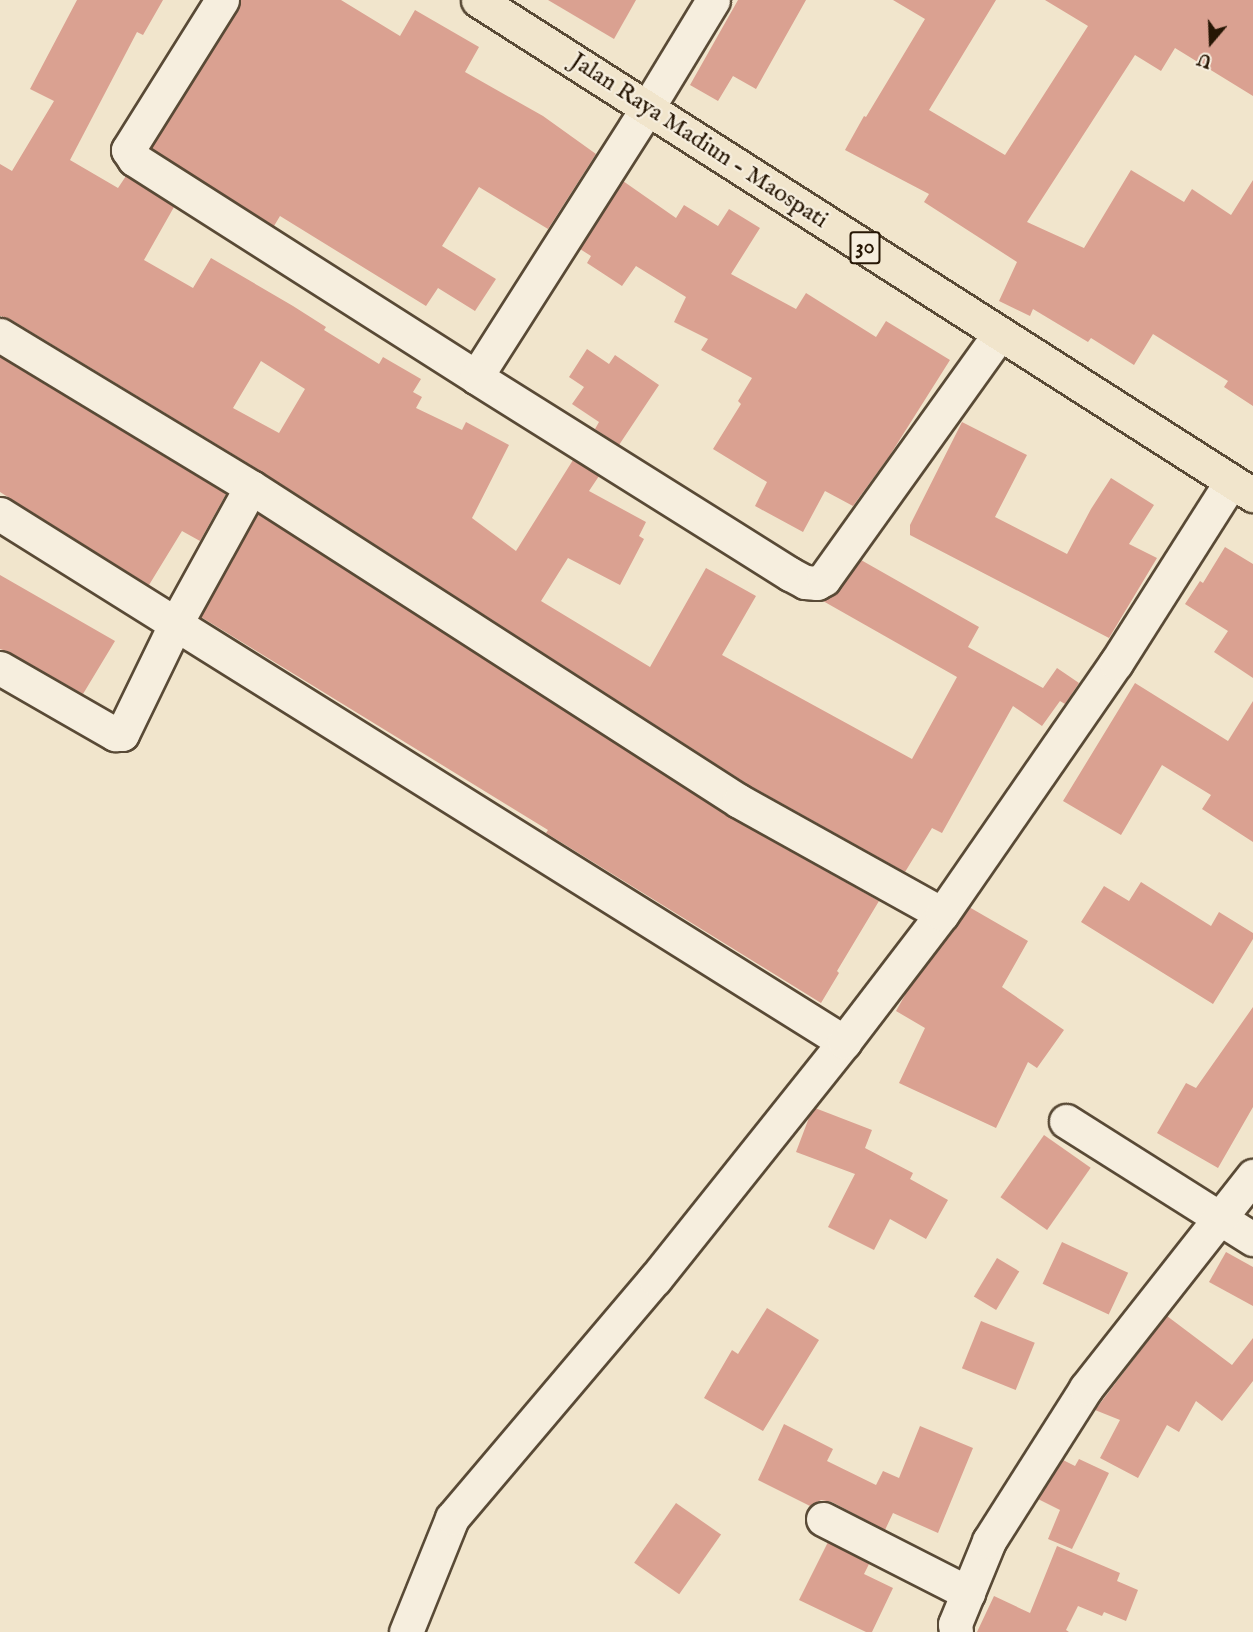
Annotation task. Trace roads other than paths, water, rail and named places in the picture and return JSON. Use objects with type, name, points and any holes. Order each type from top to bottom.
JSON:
[{"type":"highway","name":"Jalan Raya Madiun - Maospati","points":[[478,0],[1242,488]]},
{"type":"street","points":[[222,0],[128,150],[134,159],[476,377],[805,582],[817,583],[824,579],[999,334]]},
{"type":"street","points":[[476,377],[648,107],[713,0]]},
{"type":"street","points":[[0,335],[250,488],[739,801],[942,914]]},
{"type":"street","points":[[0,668],[115,734],[122,734],[176,624],[250,488]]},
{"type":"street","points":[[406,1632],[452,1518],[655,1279],[844,1042],[942,914],[1116,663],[1242,488]]},
{"type":"street","points":[[0,514],[844,1042]]},
{"type":"street","points":[[1066,1121],[1253,1239]]},
{"type":"street","points":[[956,1632],[955,1624],[989,1541],[1086,1388],[1219,1216],[1253,1176]]},
{"type":"street","points":[[823,1519],[968,1593]]}]
